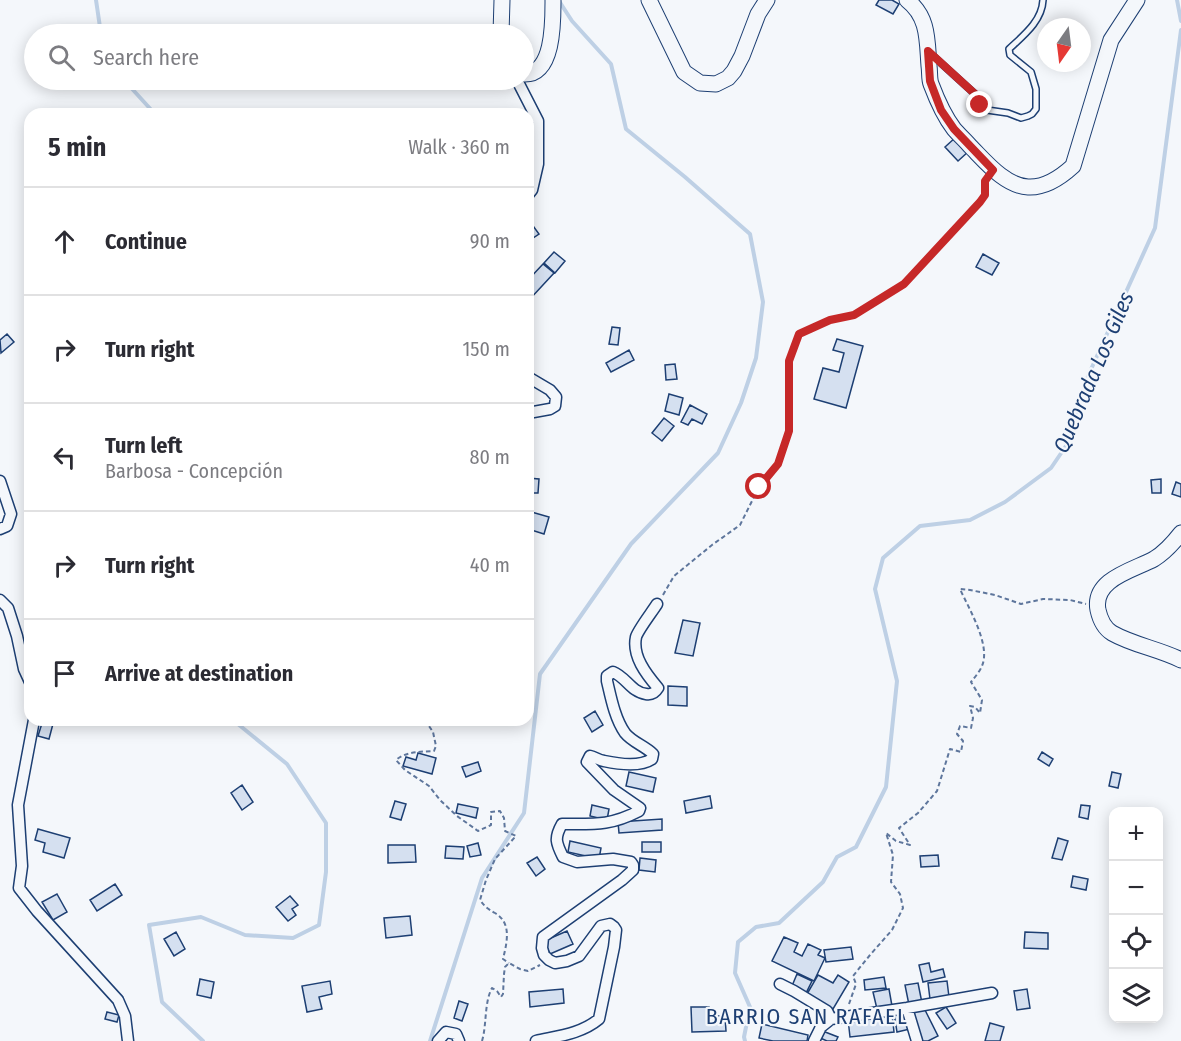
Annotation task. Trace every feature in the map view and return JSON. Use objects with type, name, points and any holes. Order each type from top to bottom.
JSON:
[{"type":"main road","points":[[501,24],[502,0]]},
{"type":"main road","points":[[534,72],[540,67],[547,55],[552,29],[553,0]]},
{"type":"main road","points":[[649,0],[684,72],[700,83],[716,84],[728,78],[734,71],[742,57],[758,14],[767,0]]},
{"type":"main road","points":[[907,0],[915,6],[922,17],[926,30],[930,81],[941,110],[954,129],[993,170],[1015,184],[1028,187],[1044,185],[1063,175],[1073,166],[1111,40],[1137,0]]},
{"type":"main road","points":[[1181,533],[1156,558],[1118,576],[1102,588],[1097,607],[1100,620],[1109,631],[1181,660]]},
{"type":"street","points":[[522,90],[532,108]]},
{"type":"street","points":[[534,112],[538,120],[538,164],[534,181]]},
{"type":"street","points":[[534,381],[550,390],[556,397],[555,406],[534,412]]},
{"type":"street","points":[[0,480],[11,514],[7,526],[0,529]]},
{"type":"street","points":[[0,600],[8,608],[24,669]]},
{"type":"street","points":[[536,1041],[576,1032],[589,1027],[598,1019],[616,930],[610,924],[601,926],[579,956],[555,963],[544,955],[543,936],[622,880],[633,870],[633,865],[631,861],[613,858],[577,862],[563,857],[557,844],[557,833],[562,824],[605,824],[639,812],[640,808],[636,804],[614,790],[587,762],[590,756],[620,763],[646,763],[652,759],[652,754],[648,750],[626,734],[617,716],[607,676],[614,672],[619,674],[638,693],[650,695],[656,692],[658,688],[644,671],[637,653],[636,636],[657,604]]},
{"type":"street","points":[[33,726],[18,805],[22,866],[19,888],[118,1000],[125,1016],[128,1041]]},
{"type":"street","points":[[780,984],[827,1011],[831,1019]]},
{"type":"street","points":[[814,1041],[821,1027],[831,1019],[992,993]]},
{"type":"street","points":[[907,1008],[917,1041]]},
{"type":"street","points":[[438,1041],[446,1032],[450,1032],[456,1034],[459,1041]]},
{"type":"lane","points":[[928,51],[975,94],[980,105],[987,110],[1008,113],[1021,118],[1028,116],[1036,108],[1036,89],[1031,72],[1010,54],[1010,49],[1038,18],[1042,0]]},
{"type":"path","points":[[657,604],[674,576],[740,525],[759,487],[778,464],[789,431],[789,361],[799,334],[830,320],[854,315],[904,284],[980,202],[985,195],[985,181],[993,170]]},
{"type":"path","points":[[846,1016],[856,984],[853,976],[892,930],[903,908],[900,894],[891,882],[892,855],[886,833],[896,841],[910,845],[899,828],[918,813],[937,791],[950,749],[961,752],[963,741],[957,734],[960,726],[971,728],[973,718],[970,706],[975,707],[980,713],[982,700],[971,682],[983,664],[984,643],[960,589],[995,595],[1021,604],[1043,599],[1070,600],[1097,607]]},
{"type":"path","points":[[430,726],[436,746],[434,751],[411,753],[396,760],[405,770],[429,786],[456,816],[478,831],[491,825],[491,812],[500,811],[504,818],[505,831],[516,836],[495,860],[480,900],[487,909],[502,919],[507,929],[503,959],[528,971],[549,960]]},
{"type":"path","points":[[482,1041],[490,990],[492,987],[501,997],[504,974],[509,963]]},
{"type":"building","points":[[879,0],[892,0],[899,4],[893,14],[876,5]]},
{"type":"building","points":[[956,137],[969,151],[958,161],[945,147]]},
{"type":"building","points":[[534,227],[539,234],[534,237]]},
{"type":"building","points":[[554,252],[565,261],[555,273],[544,263]]},
{"type":"building","points":[[983,254],[999,263],[992,275],[976,267]]},
{"type":"building","points":[[543,264],[554,273],[534,295],[534,274]]},
{"type":"building","points":[[612,327],[620,328],[618,345],[609,344]]},
{"type":"building","points":[[7,334],[14,342],[1,353],[0,340]]},
{"type":"building","points":[[837,339],[863,346],[846,408],[814,399],[823,368],[839,372],[844,353],[833,350]]},
{"type":"building","points":[[629,350],[634,360],[611,372],[606,363]]},
{"type":"building","points":[[675,364],[677,379],[666,380],[665,365]]},
{"type":"building","points":[[669,394],[683,398],[679,415],[665,411]]},
{"type":"building","points":[[690,405],[707,414],[702,424],[692,419],[688,425],[681,422]]},
{"type":"building","points":[[664,418],[674,426],[662,441],[652,433]]},
{"type":"building","points":[[534,479],[539,479],[538,493],[534,493]]},
{"type":"building","points":[[1161,479],[1161,493],[1152,493],[1151,480]]},
{"type":"building","points":[[1176,482],[1181,484],[1181,497],[1172,494]]},
{"type":"building","points":[[534,513],[549,517],[544,534],[534,531]]},
{"type":"building","points":[[683,620],[700,623],[693,656],[675,653]]},
{"type":"building","points":[[668,686],[687,687],[687,706],[668,705]]},
{"type":"building","points":[[595,711],[603,725],[592,732],[584,718]]},
{"type":"building","points":[[41,726],[52,726],[49,739],[38,736]]},
{"type":"building","points":[[1042,752],[1053,759],[1049,766],[1038,759]]},
{"type":"building","points":[[418,753],[436,758],[432,774],[403,766],[406,757],[416,760]]},
{"type":"building","points":[[478,762],[481,771],[466,777],[462,767]]},
{"type":"building","points":[[629,772],[656,778],[653,792],[626,786]]},
{"type":"building","points":[[1112,772],[1121,774],[1118,788],[1109,786]]},
{"type":"building","points":[[242,785],[253,802],[242,810],[231,793]]},
{"type":"building","points":[[710,796],[712,808],[686,813],[684,801]]},
{"type":"building","points":[[395,801],[406,804],[401,820],[390,817]]},
{"type":"building","points":[[458,804],[478,808],[476,818],[456,813]]},
{"type":"building","points":[[592,805],[609,809],[607,820],[590,816]]},
{"type":"building","points":[[1081,805],[1090,806],[1088,819],[1079,817]]},
{"type":"building","points":[[662,819],[662,830],[619,833],[618,822]]},
{"type":"building","points":[[38,829],[70,838],[64,858],[43,852],[45,843],[35,840]]},
{"type":"building","points":[[1058,838],[1068,841],[1062,860],[1052,858]]},
{"type":"building","points":[[570,841],[601,848],[599,859],[568,852]]},
{"type":"building","points":[[642,842],[661,842],[661,852],[642,852]]},
{"type":"building","points":[[478,843],[481,855],[470,857],[467,846]]},
{"type":"building","points":[[388,845],[415,845],[416,862],[388,863]]},
{"type":"building","points":[[446,846],[464,847],[463,859],[445,858]]},
{"type":"building","points":[[938,855],[939,866],[921,867],[920,856]]},
{"type":"building","points":[[537,857],[545,869],[536,876],[527,863]]},
{"type":"building","points":[[640,858],[656,860],[655,872],[639,870]]},
{"type":"building","points":[[1073,876],[1088,879],[1086,890],[1071,887]]},
{"type":"building","points":[[115,884],[122,895],[97,911],[90,900]]},
{"type":"building","points":[[57,894],[67,912],[53,920],[42,902]]},
{"type":"building","points":[[290,896],[298,905],[292,909],[296,915],[288,921],[276,907]]},
{"type":"building","points":[[410,916],[412,935],[386,938],[384,918]]},
{"type":"building","points":[[567,931],[573,944],[550,954],[544,941]]},
{"type":"building","points":[[176,932],[185,949],[174,956],[164,939]]},
{"type":"building","points":[[1025,932],[1048,933],[1048,949],[1024,948]]},
{"type":"building","points":[[784,937],[798,943],[794,952],[802,956],[808,944],[821,950],[818,955],[825,958],[814,981],[772,961]]},
{"type":"building","points":[[851,947],[853,959],[826,962],[824,950]]},
{"type":"building","points":[[929,963],[931,972],[943,969],[945,977],[923,982],[919,965]]},
{"type":"building","points":[[797,974],[812,981],[806,993],[792,986]]},
{"type":"building","points":[[818,975],[833,983],[838,975],[849,982],[833,1009],[807,994]]},
{"type":"building","points":[[884,977],[886,988],[865,990],[864,980]]},
{"type":"building","points":[[200,979],[214,982],[211,998],[197,995]]},
{"type":"building","points":[[330,981],[332,994],[319,997],[322,1009],[307,1012],[302,986]]},
{"type":"building","points":[[947,981],[949,997],[930,999],[928,983]]},
{"type":"building","points":[[918,983],[922,1003],[909,1005],[905,985]]},
{"type":"building","points":[[563,989],[564,1003],[530,1007],[529,992]]},
{"type":"building","points":[[889,989],[892,1006],[877,1009],[873,992]]},
{"type":"building","points":[[1027,989],[1030,1008],[1017,1010],[1014,991]]},
{"type":"building","points":[[459,1001],[468,1004],[462,1021],[454,1018]]},
{"type":"building","points":[[691,1007],[709,1007],[709,1016],[725,1016],[726,1031],[692,1032]]},
{"type":"building","points":[[946,1007],[956,1023],[947,1029],[936,1013]]},
{"type":"building","points":[[924,1008],[938,1036],[928,1041],[922,1041],[910,1014]]},
{"type":"building","points":[[906,1010],[910,1029],[897,1032],[894,1013]]},
{"type":"building","points":[[107,1012],[119,1015],[117,1022],[105,1019]]},
{"type":"building","points":[[892,1014],[894,1032],[850,1037],[848,1019]]},
{"type":"building","points":[[990,1023],[1004,1027],[1000,1041],[985,1041]]},
{"type":"building","points":[[762,1024],[808,1035],[807,1041],[773,1041],[759,1038]]},
{"type":"building","points":[[820,1030],[838,1037],[836,1041],[827,1041],[818,1037]]},
{"type":"waterway","points":[[96,0],[100,24]]},
{"type":"waterway","name":"Quebrada Los Giles","points":[[1177,0],[1181,21]]},
{"type":"waterway","points":[[430,1041],[482,878],[524,813],[540,674],[631,544],[718,453],[741,403],[756,358],[763,302],[750,234],[626,129],[611,64],[572,21],[559,1]]},
{"type":"waterway","name":"Quebrada Los Giles","points":[[745,1041],[750,1007],[735,973],[738,942],[756,927],[779,923],[823,882],[837,857],[856,847],[886,787],[897,681],[875,589],[883,558],[920,526],[970,520],[1005,502],[1051,468],[1068,443],[1088,376],[1155,228],[1181,30]]},
{"type":"waterway","points":[[133,90],[150,108]]},
{"type":"waterway","points":[[203,1041],[162,1002],[149,925],[201,917],[245,935],[293,938],[319,925],[326,872],[326,823],[287,764],[240,726]]},
{"type":"district","name":"BARRIO SAN RAFAEL","points":[[807,1016]]},
{"type":"route","points":[[759,487],[778,464],[789,431],[789,361],[799,334],[830,320],[854,315],[904,284],[985,195],[985,181],[993,170],[954,129],[941,110],[930,81],[928,51],[975,94],[980,105]]}]
